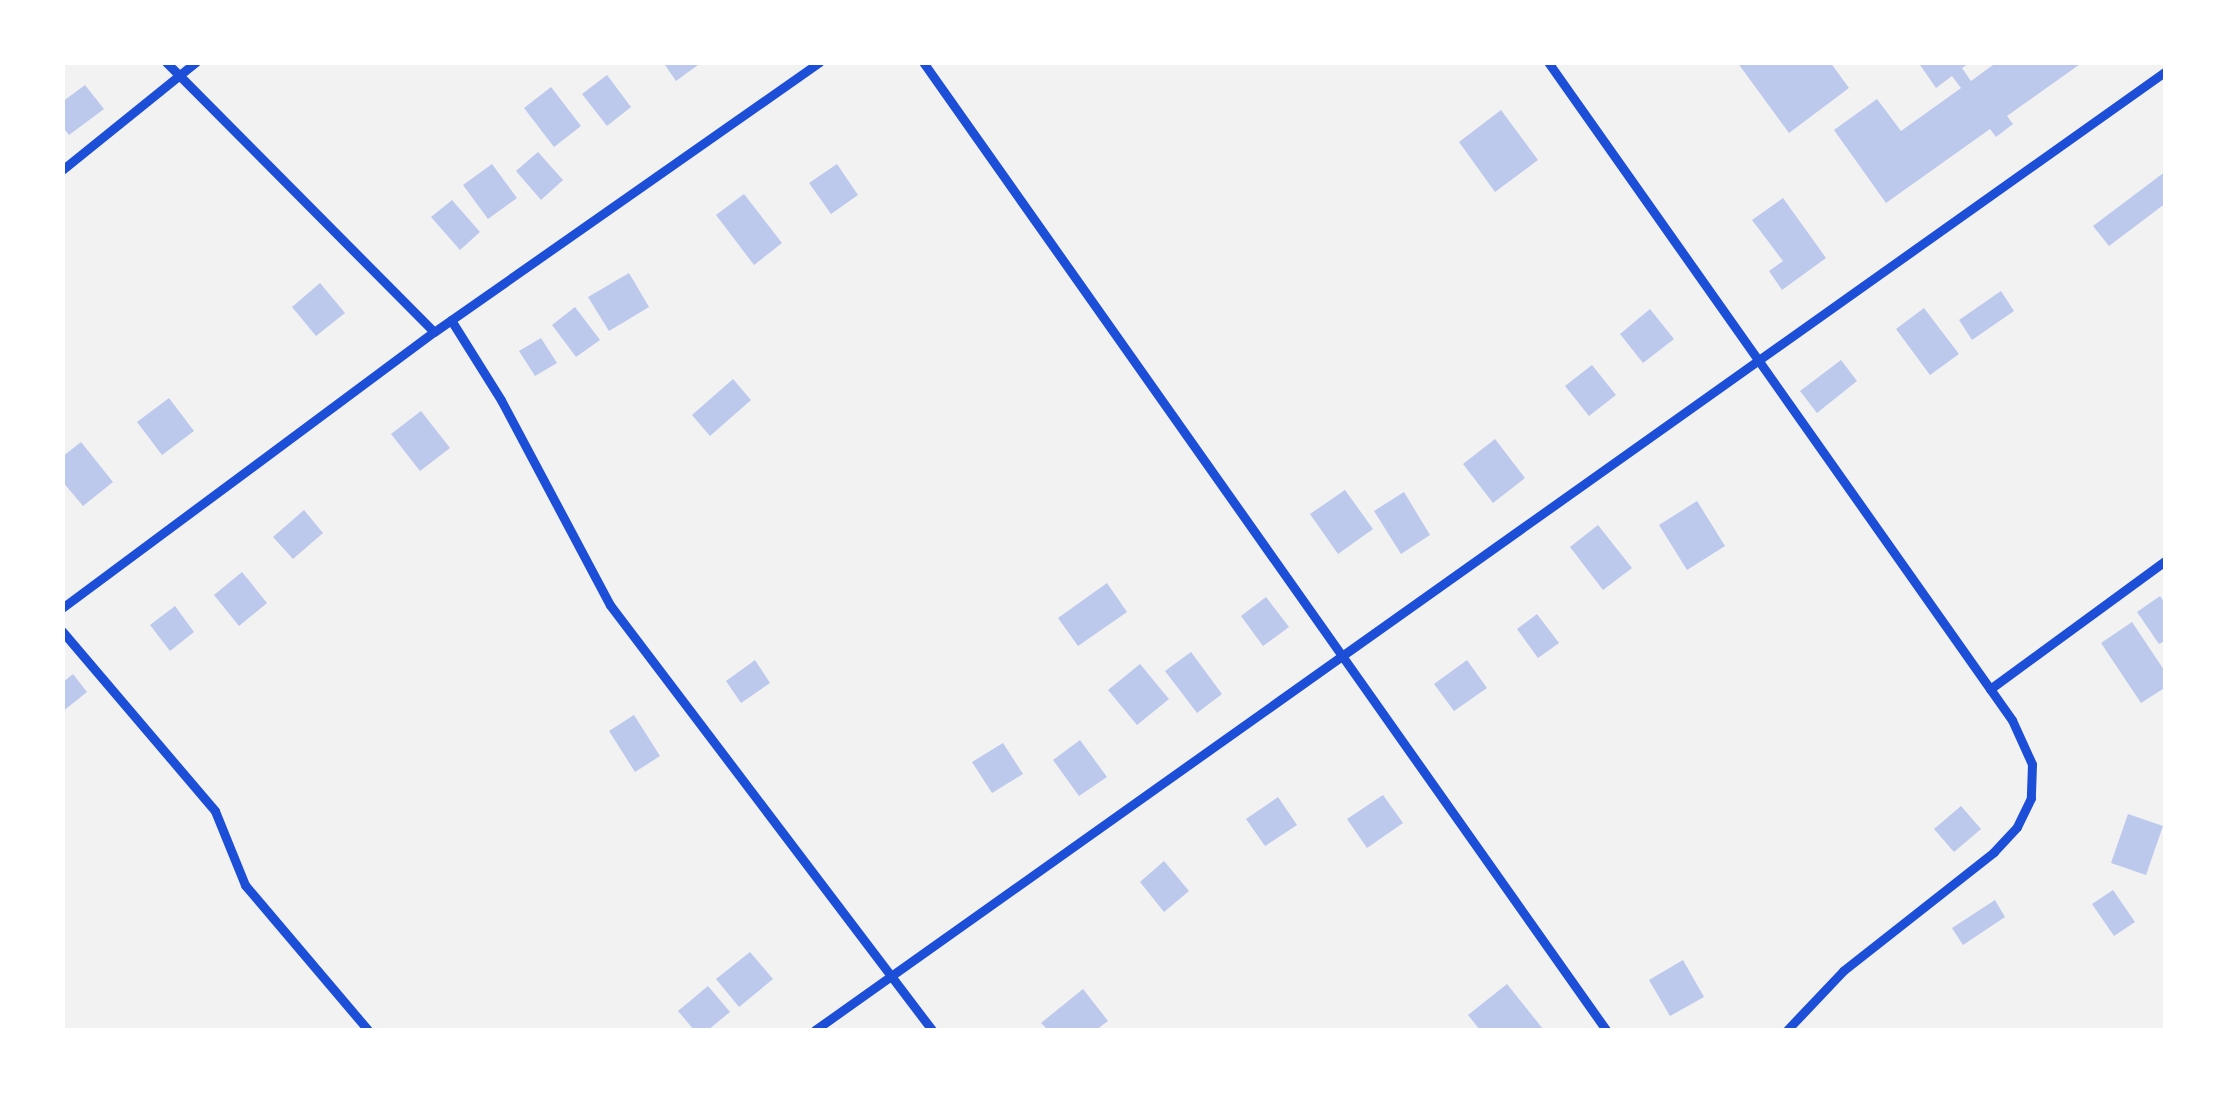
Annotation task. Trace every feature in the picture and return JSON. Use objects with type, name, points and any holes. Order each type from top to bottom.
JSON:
[{"type":"street","points":[[166,62],[434,332]]},
{"type":"street","points":[[62,170],[196,62]]},
{"type":"street","points":[[62,608],[434,332],[819,62]]},
{"type":"street","points":[[922,62],[1606,1030]]},
{"type":"street","points":[[1548,62],[2012,720],[2032,764],[2031,798],[2017,828],[1994,852],[1843,971],[1787,1030]]},
{"type":"street","points":[[815,1030],[2166,71]]},
{"type":"street","points":[[451,320],[501,400],[610,605],[932,1030]]},
{"type":"street","points":[[1990,689],[2166,560]]},
{"type":"street","points":[[62,631],[216,811],[245,885],[368,1030]]},
{"type":"building","points":[[663,62],[702,62],[676,81]]},
{"type":"building","points":[[1737,62],[1830,62],[1849,88],[1789,133]]},
{"type":"building","points":[[1918,62],[1971,62],[1962,68],[1971,81],[1997,62],[2083,62],[2007,116],[2013,124],[1996,137],[1990,129],[1886,203],[1834,130],[1877,99],[1901,131],[1961,88],[1952,76],[1936,88]]},
{"type":"building","points":[[607,75],[631,107],[607,126],[582,94]]},
{"type":"building","points":[[85,85],[104,109],[69,135],[62,126],[62,102]]},
{"type":"building","points":[[551,87],[581,126],[554,147],[524,108]]},
{"type":"building","points":[[1501,110],[1538,160],[1495,192],[1459,142]]},
{"type":"building","points":[[538,152],[563,180],[541,200],[516,171]]},
{"type":"building","points":[[492,164],[517,198],[488,219],[463,185]]},
{"type":"building","points":[[837,164],[858,195],[831,214],[809,183]]},
{"type":"building","points":[[2166,171],[2166,203],[2109,246],[2093,226]]},
{"type":"building","points":[[744,194],[782,243],[754,265],[716,215]]},
{"type":"building","points":[[1783,198],[1826,258],[1782,290],[1769,271],[1783,261],[1752,220]]},
{"type":"building","points":[[452,200],[480,232],[460,250],[431,217]]},
{"type":"building","points":[[629,273],[649,307],[609,331],[588,297]]},
{"type":"building","points":[[320,283],[345,313],[316,336],[292,307]]},
{"type":"building","points":[[2001,291],[2014,311],[1972,340],[1959,320]]},
{"type":"building","points":[[575,307],[600,340],[576,357],[552,325]]},
{"type":"building","points":[[1924,308],[1959,354],[1930,375],[1896,329]]},
{"type":"building","points":[[1650,309],[1674,339],[1643,363],[1620,334]]},
{"type":"building","points":[[541,338],[557,363],[535,376],[519,351]]},
{"type":"building","points":[[1841,360],[1857,381],[1817,413],[1800,391]]},
{"type":"building","points":[[1592,365],[1616,395],[1589,416],[1565,386]]},
{"type":"building","points":[[733,379],[751,400],[710,436],[692,415]]},
{"type":"building","points":[[169,398],[194,431],[162,455],[137,422]]},
{"type":"building","points":[[421,411],[450,448],[420,471],[391,434]]},
{"type":"building","points":[[1495,439],[1525,478],[1493,503],[1463,464]]},
{"type":"building","points":[[81,442],[113,482],[83,506],[62,481],[62,457]]},
{"type":"building","points":[[1345,490],[1373,529],[1338,554],[1310,514]]},
{"type":"building","points":[[1404,492],[1430,535],[1401,554],[1374,511]]},
{"type":"building","points":[[1697,501],[1725,546],[1687,570],[1659,525]]},
{"type":"building","points":[[304,510],[323,533],[293,559],[273,537]]},
{"type":"building","points":[[1598,525],[1632,568],[1603,590],[1570,547]]},
{"type":"building","points":[[242,572],[267,603],[239,626],[214,595]]},
{"type":"building","points":[[1107,583],[1127,612],[1078,646],[1058,618]]},
{"type":"building","points":[[2160,596],[2166,605],[2166,640],[2159,644],[2137,612]]},
{"type":"building","points":[[1266,597],[1289,627],[1263,646],[1241,616]]},
{"type":"building","points":[[175,606],[194,632],[170,651],[150,625]]},
{"type":"building","points":[[1537,614],[1559,643],[1538,658],[1517,629]]},
{"type":"building","points":[[2132,622],[2166,673],[2166,687],[2141,703],[2101,643]]},
{"type":"building","points":[[1191,652],[1222,694],[1197,713],[1165,671]]},
{"type":"building","points":[[755,660],[770,683],[741,703],[726,681]]},
{"type":"building","points":[[1467,660],[1487,688],[1454,711],[1434,684]]},
{"type":"building","points":[[1140,664],[1169,699],[1137,725],[1108,690]]},
{"type":"building","points":[[73,674],[87,692],[62,712],[62,683]]},
{"type":"building","points":[[634,715],[660,756],[635,772],[609,731]]},
{"type":"building","points":[[1080,740],[1107,777],[1079,796],[1053,760]]},
{"type":"building","points":[[1003,743],[1023,774],[992,793],[972,762]]},
{"type":"building","points":[[1383,795],[1403,823],[1367,848],[1347,819]]},
{"type":"building","points":[[1278,797],[1297,825],[1265,846],[1246,819]]},
{"type":"building","points":[[1961,806],[1981,829],[1954,852],[1934,829]]},
{"type":"building","points":[[2128,814],[2163,826],[2146,875],[2111,863]]},
{"type":"building","points":[[1164,861],[1189,891],[1164,912],[1140,882]]},
{"type":"building","points":[[2113,890],[2135,922],[2114,936],[2092,904]]},
{"type":"building","points":[[1995,900],[2005,917],[1963,945],[1952,928]]},
{"type":"building","points":[[750,952],[773,979],[739,1007],[716,979]]},
{"type":"building","points":[[1683,960],[1704,997],[1670,1016],[1649,980]]},
{"type":"building","points":[[1507,984],[1543,1029],[1480,1030],[1468,1015]]},
{"type":"building","points":[[708,986],[730,1012],[708,1030],[694,1030],[678,1011]]},
{"type":"building","points":[[1083,989],[1108,1021],[1096,1030],[1048,1030],[1041,1023]]}]
